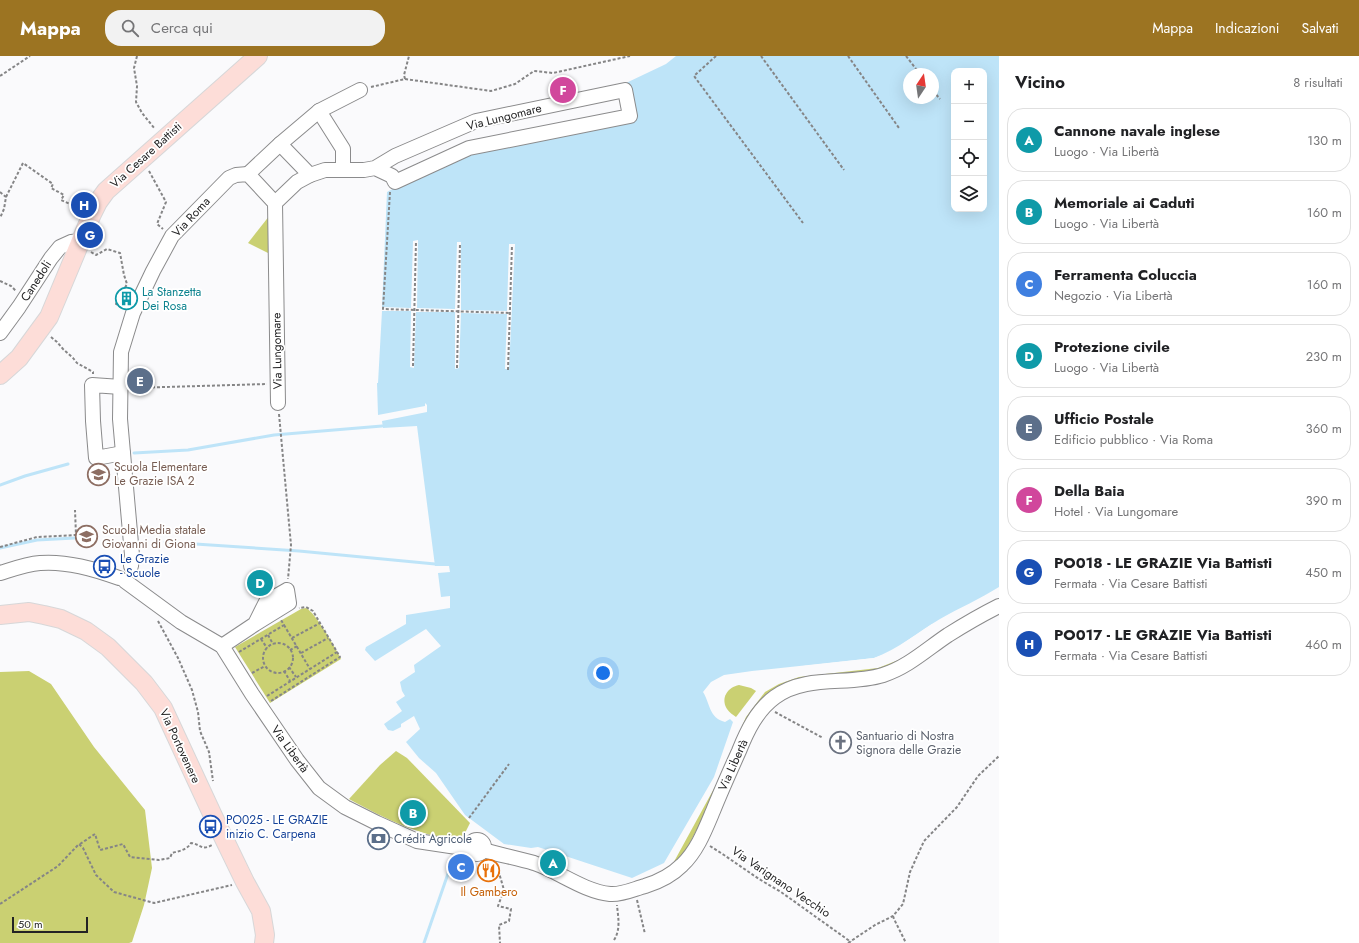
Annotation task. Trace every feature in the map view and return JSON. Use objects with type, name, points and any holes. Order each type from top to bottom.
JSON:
[{"type":"main road","name":"Via Cesare Battisti","points":[[0,375],[19,358],[49,317],[92,214],[106,191],[258,56]]},
{"type":"main road","name":"Via Portovenere","points":[[0,615],[30,612],[61,619],[86,631],[108,647],[144,683],[163,708],[228,848],[261,911],[265,935],[264,943]]},
{"type":"street","name":"Via Roma","points":[[126,570],[123,453],[120,419],[121,352],[132,315],[153,271],[172,236],[229,178],[246,174],[319,111],[360,90]]},
{"type":"street","name":"Via Lungomare","points":[[278,403],[274,203],[297,182],[310,175],[325,170],[364,170],[375,168],[394,156],[476,121],[625,90],[630,116],[469,148],[395,182],[392,176],[375,168]]},
{"type":"street","points":[[319,111],[343,148],[343,170]]},
{"type":"street","points":[[280,144],[310,175]]},
{"type":"street","points":[[246,174],[274,203]]},
{"type":"street","name":"Canedoli","points":[[0,333],[60,247],[71,242],[80,244]]},
{"type":"street","points":[[121,387],[92,385],[96,458],[123,453]]},
{"type":"street","points":[[0,573],[39,563],[95,569],[126,570]]},
{"type":"street","name":"Via Libertà","points":[[126,570],[146,597],[181,622],[222,646],[252,694],[319,788],[345,807],[417,841],[477,849],[534,863],[582,886],[601,892],[617,893],[655,882],[673,873],[683,865],[700,841],[743,740],[758,712],[775,697],[792,688],[807,684],[859,679],[884,674],[909,663],[947,636],[999,606]]},
{"type":"street","points":[[222,646],[289,603],[287,590]]},
{"type":"path","points":[[0,76],[30,56]]},
{"type":"path","points":[[137,56],[134,68],[137,86],[136,102],[142,113],[164,139]]},
{"type":"path","points":[[405,79],[404,75],[409,56]]},
{"type":"path","points":[[360,90],[405,79],[491,92],[515,84],[534,71],[553,73],[630,56]]},
{"type":"path","points":[[716,56],[694,76],[803,223]]},
{"type":"path","points":[[761,56],[844,170]]},
{"type":"path","points":[[848,56],[899,128]]},
{"type":"path","points":[[906,56],[915,68]]},
{"type":"path","points":[[142,158],[166,202],[157,224],[172,236]]},
{"type":"path","points":[[0,218],[4,209],[6,197],[23,163],[53,184],[51,188],[64,195],[62,200],[92,214]]},
{"type":"path","points":[[390,191],[383,309],[511,313]]},
{"type":"path","points":[[0,192],[6,197]]},
{"type":"path","points":[[413,366],[416,241]]},
{"type":"path","points":[[457,368],[460,243]]},
{"type":"path","points":[[80,244],[96,255],[107,249],[120,253],[127,284],[116,304],[132,315]]},
{"type":"path","points":[[508,370],[512,245]]},
{"type":"path","points":[[0,281],[11,286],[25,298]]},
{"type":"path","points":[[41,328],[57,342],[76,363],[93,372],[92,385]]},
{"type":"path","points":[[121,387],[278,384]]},
{"type":"path","points":[[281,428],[291,545],[287,590]]},
{"type":"path","points":[[0,547],[37,537],[76,535],[75,510]]},
{"type":"path","points":[[269,702],[340,658],[313,611],[306,607],[293,611]]},
{"type":"path","points":[[157,618],[178,658],[192,690],[198,712],[200,731],[209,752],[213,783]]},
{"type":"path","points":[[292,638],[320,623]]},
{"type":"path","points":[[284,625],[310,669]]},
{"type":"path","points":[[267,634],[273,644]]},
{"type":"path","points":[[301,653],[328,638]]},
{"type":"path","points":[[261,639],[267,648]]},
{"type":"path","points":[[273,644],[281,644],[290,650],[292,657],[289,667],[284,671],[273,672],[265,666],[263,656],[267,648],[273,644]]},
{"type":"path","points":[[290,650],[297,646]]},
{"type":"path","points":[[266,697],[337,652]]},
{"type":"path","points":[[251,674],[265,666]]},
{"type":"path","points":[[289,667],[296,677]]},
{"type":"path","points":[[284,671],[290,682]]},
{"type":"path","points":[[293,679],[297,684]]},
{"type":"path","points":[[768,709],[823,738]]},
{"type":"path","points":[[849,942],[875,925],[894,916],[904,904],[910,872],[924,841],[956,807],[978,776],[999,756]]},
{"type":"path","points":[[469,818],[509,764]]},
{"type":"path","points":[[0,904],[58,866],[79,844],[95,834],[100,850],[123,844],[130,857],[158,860],[170,858],[172,852],[182,850],[191,843],[207,848],[212,845],[228,848]]},
{"type":"path","name":"Via Varignano Vecchio","points":[[700,841],[724,854],[759,879],[781,892],[849,942]]},
{"type":"path","points":[[79,844],[83,848],[96,875],[114,892],[154,903],[245,882]]},
{"type":"path","points":[[497,866],[504,890],[498,906],[511,909],[508,921],[499,925],[500,943]]},
{"type":"path","points":[[634,889],[645,934]]},
{"type":"path","points":[[614,940],[619,928],[617,893]]},
{"type":"path","points":[[894,916],[894,919],[906,943]]},
{"type":"green space","points":[[270,215],[270,254],[248,243]]},
{"type":"green space","points":[[306,608],[320,623],[341,659],[270,703],[235,647],[301,609]]},
{"type":"green space","points":[[939,635],[908,662],[774,695],[721,784],[679,863],[670,869],[717,783],[746,717],[765,692],[779,684],[799,677],[878,668],[901,659]]},
{"type":"green space","points":[[29,671],[51,684],[94,747],[145,810],[152,868],[144,905],[132,942],[0,943],[0,672]]},
{"type":"green space","points":[[739,685],[756,691],[736,717],[727,709],[724,701],[726,694],[732,688]]},
{"type":"green space","points":[[396,751],[407,758],[470,823],[461,841],[446,839],[403,826],[349,799],[380,765]]},
{"type":"water","points":[[676,56],[999,56],[999,587],[940,619],[891,650],[874,658],[724,675],[711,682],[703,692],[713,714],[725,722],[730,719],[733,722],[714,777],[664,863],[632,878],[538,847],[531,848],[504,844],[465,815],[436,773],[419,758],[406,742],[420,729],[414,716],[401,724],[401,727],[393,731],[388,730],[384,724],[402,711],[396,702],[405,696],[400,682],[415,672],[414,665],[441,646],[426,629],[375,661],[365,650],[366,647],[406,624],[406,615],[450,608],[450,596],[441,597],[438,573],[450,572],[449,566],[435,566],[417,426],[383,428],[382,421],[427,412],[427,405],[425,403],[425,406],[378,415],[377,383],[382,311],[411,311],[410,367],[414,368],[416,312],[455,312],[455,369],[459,368],[461,313],[507,314],[505,369],[509,369],[515,244],[509,244],[507,311],[461,310],[461,242],[457,242],[455,309],[417,308],[418,240],[413,241],[411,308],[382,307],[387,192],[467,155],[637,120],[633,99],[626,83],[666,64]]},
{"type":"pier","points":[[932,624],[933,626],[891,654],[875,660],[804,668],[803,666],[874,658],[889,653]]},
{"type":"waterway","points":[[134,453],[188,450],[274,435],[382,426]]},
{"type":"waterway","points":[[0,485],[25,476],[68,464]]},
{"type":"waterway","points":[[0,548],[37,540],[75,538]]},
{"type":"waterway","points":[[165,542],[299,551],[435,564]]},
{"type":"waterway","points":[[424,943],[451,865]]},
{"type":"place","name":"Della Baia","points":[[563,90]]},
{"type":"place","name":"PO017 - LE GRAZIE Via Battisti","points":[[84,205]]},
{"type":"place","name":"PO018 - LE GRAZIE Via Battisti","points":[[90,235]]},
{"type":"place","name":"La Stanzetta Dei Rosa","points":[[126,299]]},
{"type":"place","name":"Ufficio Postale","points":[[140,381]]},
{"type":"place","name":"Scuola Elementare Le Grazie ISA 2","points":[[98,474]]},
{"type":"place","name":"Scuola Media statale Giovanni di Giona","points":[[87,537]]},
{"type":"place","name":"Le Grazie - Scuole","points":[[105,566]]},
{"type":"place","name":"Protezione civile","points":[[260,583]]},
{"type":"place","name":"Santuario di Nostra Signora delle Grazie","points":[[841,743]]},
{"type":"place","name":"Memoriale ai Caduti","points":[[413,813]]},
{"type":"place","name":"PO025 - LE GRAZIE inizio C. Carpena","points":[[211,827]]},
{"type":"place","name":"Crédit Agricole","points":[[378,839]]},
{"type":"place","name":"Cannone navale inglese","points":[[553,863]]},
{"type":"place","name":"Ferramenta Coluccia","points":[[461,867]]},
{"type":"place","name":"Il Gambero","points":[[489,871]]}]
